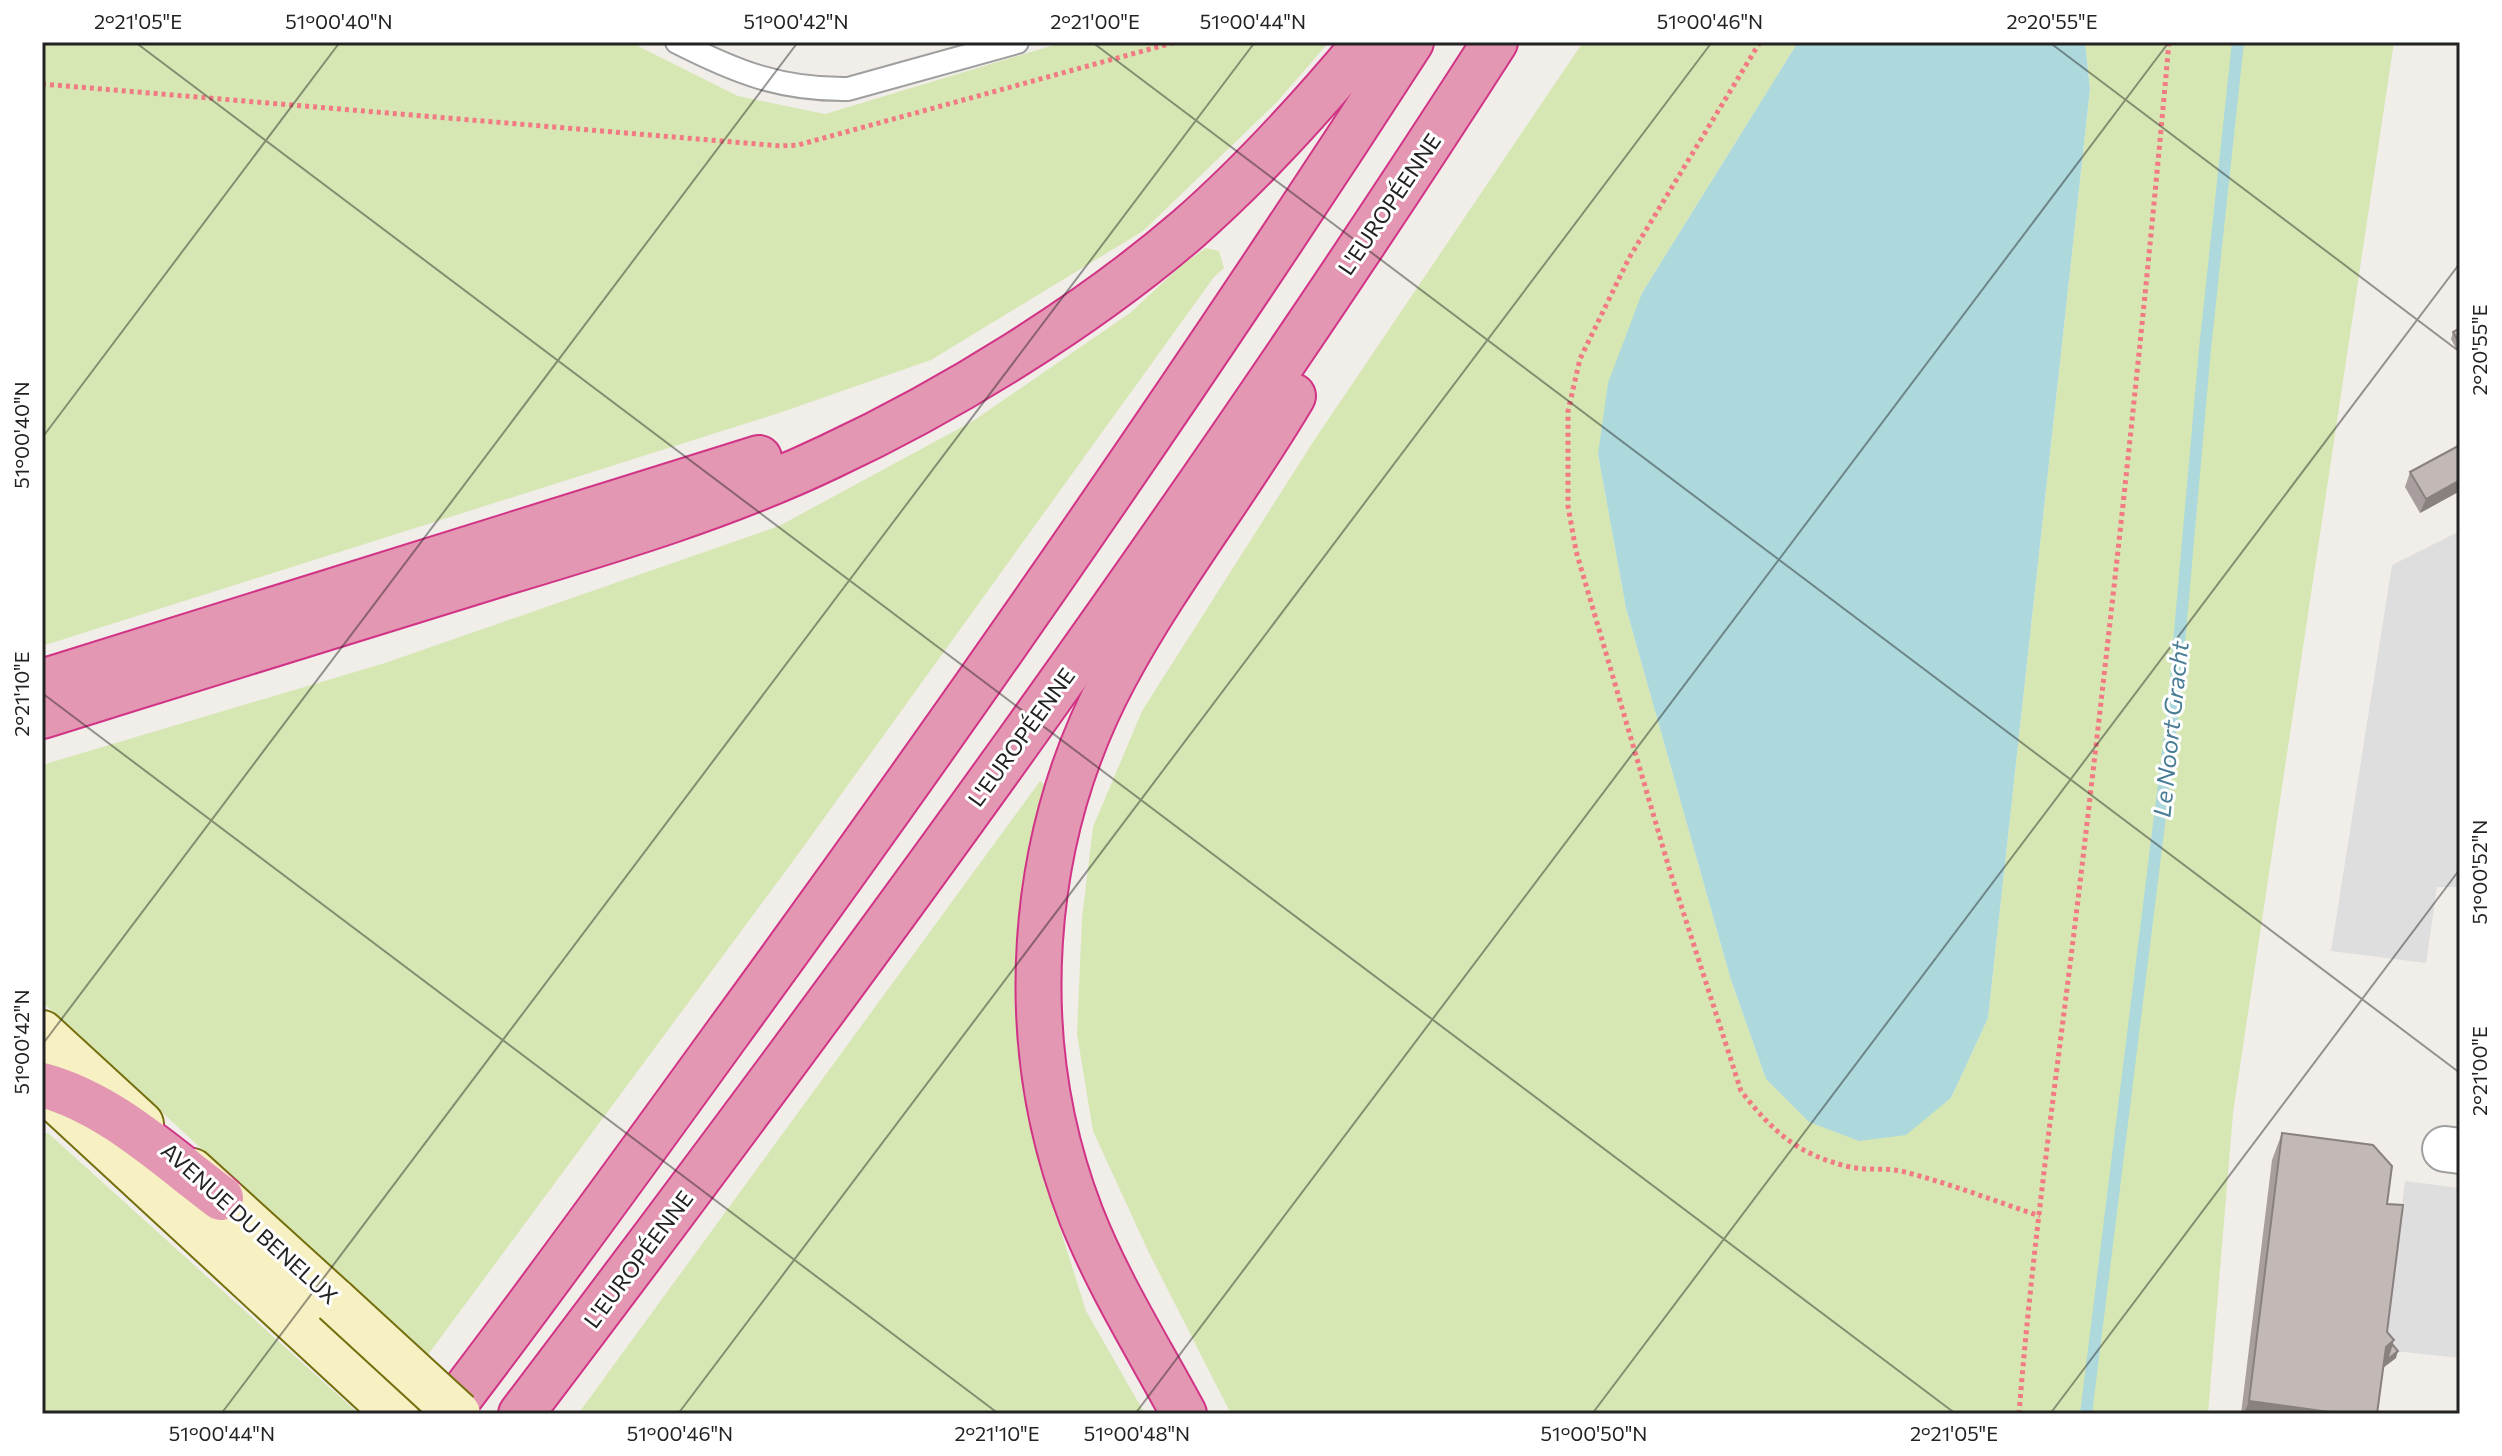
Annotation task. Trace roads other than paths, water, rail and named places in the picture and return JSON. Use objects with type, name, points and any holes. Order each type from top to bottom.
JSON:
[{"type":"highway","points":[[42,716],[722,502],[841,452],[968,382],[1100,297],[1188,229],[1254,168],[1319,99],[1366,42]]},
{"type":"highway","points":[[447,1414],[780,962],[1019,628],[1164,417],[1411,42]]},
{"type":"highway","name":"L'EUROPÉENNE","points":[[521,1414],[723,1145],[1045,704],[1308,326],[1495,42]]},
{"type":"highway","points":[[1184,1414],[1096,1249],[1071,1187],[1053,1123],[1038,1026],[1038,974],[1054,843],[1074,768],[1128,652],[1268,438],[1502,42]]},
{"type":"highway","points":[[42,682],[819,440],[968,382]]},
{"type":"highway","points":[[42,1086],[61,1090],[95,1106],[221,1198]]},
{"type":"street","name":"AVENUE DU BENELUX","points":[[42,1033],[221,1198],[323,1318],[396,1414]]},
{"type":"street","name":"AVENUE DU BENELUX","points":[[42,1086],[323,1318],[458,1414]]},
{"type":"lane","points":[[677,42],[755,78],[801,88],[824,89],[848,89],[1017,42]]},
{"type":"water","points":[[1798,42],[2085,42],[2090,89],[1988,1018],[1951,1098],[1906,1135],[1859,1141],[1809,1122],[1766,1079],[1731,980],[1626,608],[1598,454],[1608,383],[1642,293]]},
{"type":"waterway","name":"Le Noort Gracht","points":[[2086,1414],[2173,711],[2205,349],[2238,42]]}]
